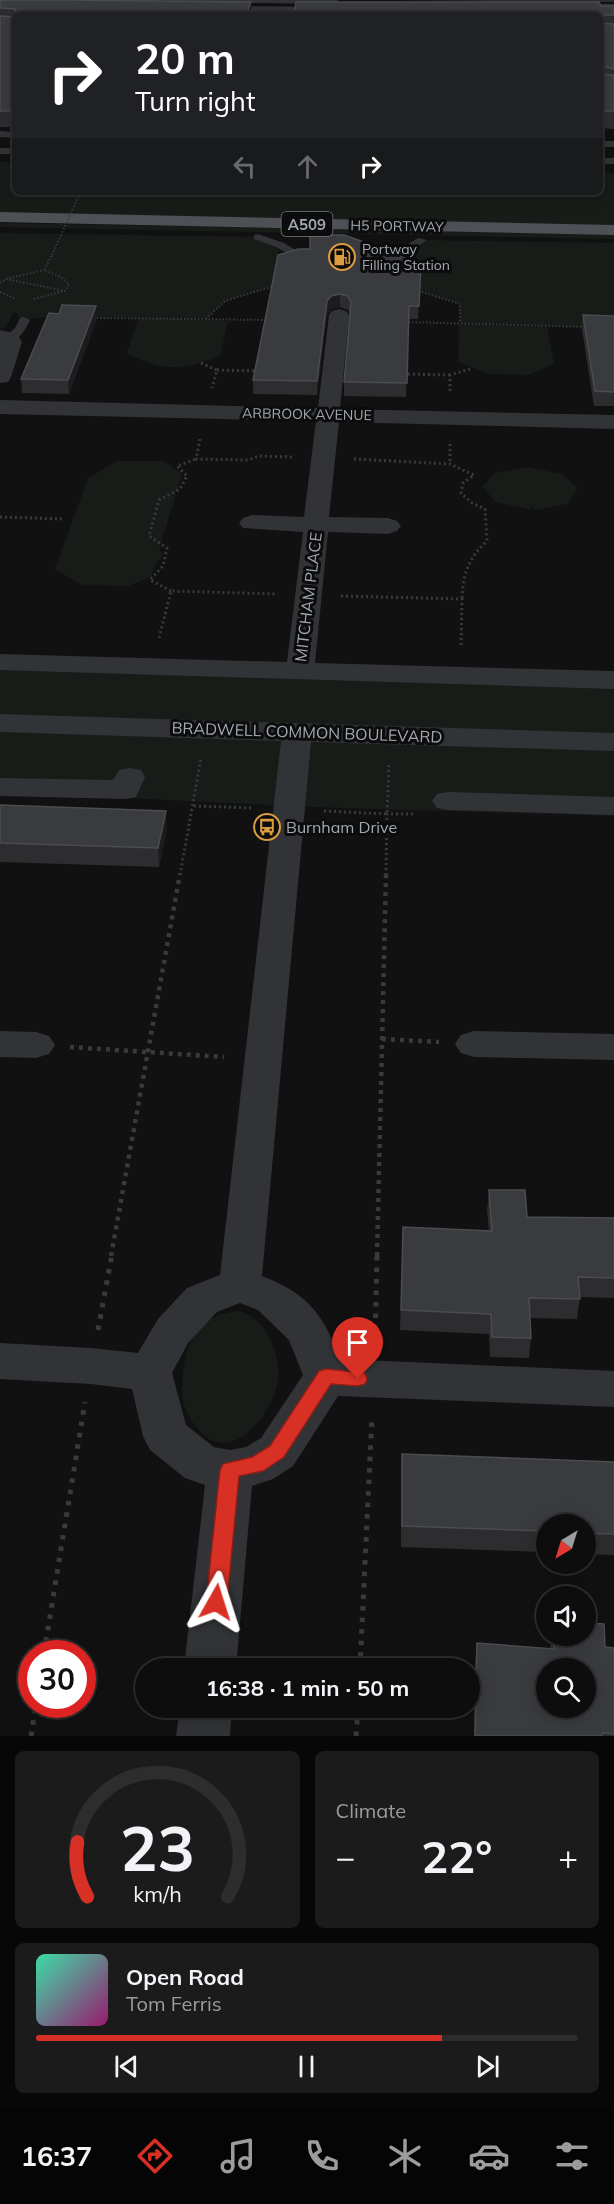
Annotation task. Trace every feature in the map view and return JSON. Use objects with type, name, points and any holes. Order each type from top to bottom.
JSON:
[{"type":"main road","name":"H5 PORTWAY","points":[[0,218],[614,230]]},
{"type":"main road","name":"H5 PORTWAY","points":[[0,233],[614,243]]},
{"type":"street","points":[[157,9],[347,7]]},
{"type":"street","points":[[569,10],[587,12]]},
{"type":"street","name":"MITCHAM PLACE","points":[[300,670],[330,414],[339,315]]},
{"type":"street","points":[[0,377],[12,346],[5,337]]},
{"type":"street","name":"ARBROOK AVENUE","points":[[0,406],[614,422]]},
{"type":"street","name":"MITCHAM PLACE","points":[[252,523],[388,526]]},
{"type":"street","points":[[0,662],[614,681]]},
{"type":"street","name":"BRADWELL COMMON BOULEVARD","points":[[0,723],[614,742]]},
{"type":"street","points":[[240,1285],[297,732]]},
{"type":"street","points":[[0,787],[125,790],[130,777]]},
{"type":"street","points":[[438,808],[614,806]]},
{"type":"street","points":[[0,1044],[36,1045]]},
{"type":"street","points":[[474,1044],[614,1047]]},
{"type":"street","points":[[240,1285],[273,1298],[307,1330],[326,1377],[277,1452],[256,1465],[230,1470],[202,1464],[166,1436],[150,1373],[173,1331],[202,1300],[240,1285]]},
{"type":"street","points":[[0,1361],[91,1366],[150,1373]]},
{"type":"street","points":[[326,1377],[614,1389]]},
{"type":"street","points":[[211,1658],[230,1470]]},
{"type":"street","points":[[203,1736],[205,1718]]},
{"type":"lane","points":[[171,0],[271,9]]},
{"type":"lane","points":[[569,10],[614,6]]},
{"type":"lane","points":[[258,237],[280,245],[305,260]]},
{"type":"lane","points":[[380,261],[393,257],[422,240]]},
{"type":"lane","points":[[5,337],[20,330],[24,320]]},
{"type":"path","points":[[44,270],[80,195]]},
{"type":"path","points":[[0,283],[6,279],[44,270],[69,284],[65,291],[33,299]]},
{"type":"path","points":[[6,279],[65,291]]},
{"type":"path","points":[[196,459],[205,412],[217,370],[201,363]]},
{"type":"path","points":[[171,591],[150,580],[168,559],[167,548],[149,536],[159,500],[176,493],[184,485],[187,476],[177,466],[196,459],[248,460],[259,456],[450,464],[474,475],[463,483],[461,493],[472,503],[485,509],[487,541],[469,558],[462,575],[462,599]]},
{"type":"path","points":[[0,517],[64,519]]},
{"type":"path","points":[[360,1658],[374,1380],[389,754]]},
{"type":"path","points":[[47,1640],[91,1366],[194,806]]},
{"type":"path","points":[[387,813],[438,808]]},
{"type":"path","points":[[382,1039],[474,1044]]},
{"type":"path","points":[[36,1045],[264,1060]]},
{"type":"path","points":[[31,1736],[34,1718]]},
{"type":"path","points":[[356,1736],[357,1718]]},
{"type":"shaded area","points":[[0,162],[12,162],[12,195],[603,195],[603,172],[614,173],[614,227],[0,214]]},
{"type":"shaded area","points":[[0,223],[614,234],[614,239],[0,227]]},
{"type":"shaded area","points":[[0,233],[258,237],[280,245],[271,286],[225,301],[206,319],[169,319],[228,321],[220,356],[194,364],[173,367],[152,364],[127,353],[138,318],[44,317],[24,320],[18,317],[18,313],[13,313],[6,328],[0,328]]},
{"type":"shaded area","points":[[422,240],[614,243],[614,328],[460,323],[460,304],[413,289],[402,251]]},
{"type":"shaded area","points":[[459,324],[547,327],[554,364],[528,375],[490,374],[458,362]]},
{"type":"shaded area","points":[[117,461],[164,461],[182,474],[159,550],[163,554],[154,567],[151,577],[128,586],[82,585],[55,569],[88,478]]},
{"type":"shaded area","points":[[527,467],[561,474],[578,488],[567,504],[535,510],[531,505],[532,510],[496,502],[482,487],[495,473]]},
{"type":"shaded area","points":[[0,663],[614,682],[614,816],[312,807],[0,792]]},
{"type":"shaded area","points":[[239,1311],[254,1319],[268,1336],[277,1360],[278,1381],[268,1408],[259,1421],[236,1440],[223,1443],[210,1440],[188,1415],[182,1394],[183,1373],[189,1346],[201,1326],[223,1314]]},
{"type":"building","points":[[0,0],[251,2],[247,12],[16,12],[15,9],[0,8]]},
{"type":"building","points":[[296,2],[599,2],[601,6],[614,6],[614,15],[603,15],[603,12],[294,12]]},
{"type":"building","points":[[0,16],[12,17],[12,111],[0,111]]},
{"type":"building","points":[[603,23],[614,24],[614,69],[603,66]]},
{"type":"building","points":[[603,74],[614,75],[614,111],[603,111]]},
{"type":"building","points":[[310,235],[344,235],[375,246],[373,249],[379,253],[389,251],[421,264],[419,306],[409,306],[407,383],[344,382],[351,302],[348,296],[340,294],[331,296],[327,301],[317,381],[253,380],[278,255],[298,249],[310,249]]},
{"type":"building","points":[[62,305],[96,306],[68,380],[21,379],[49,313],[59,314]]},
{"type":"building","points":[[583,315],[614,316],[614,392],[595,391]]},
{"type":"building","points":[[0,805],[166,811],[158,848],[0,843]]},
{"type":"building","points":[[489,1190],[525,1190],[527,1217],[614,1218],[614,1278],[578,1277],[580,1299],[529,1298],[531,1338],[492,1337],[491,1314],[401,1310],[403,1227],[492,1231]]},
{"type":"building","points":[[402,1454],[614,1462],[614,1534],[596,1533],[596,1514],[536,1514],[536,1531],[402,1526]]},
{"type":"building","points":[[596,1624],[604,1624],[605,1647],[614,1648],[614,1734],[602,1733],[602,1736],[475,1736],[475,1718],[480,1718],[480,1658],[477,1658],[477,1643],[554,1649],[554,1646],[596,1646]]},
{"type":"place","name":"Portway Filling Station","points":[[342,257]]},
{"type":"place","name":"Burnham Drive","points":[[267,827]]},
{"type":"route","points":[[216,1602],[230,1470],[256,1465],[277,1452],[326,1377],[358,1379]]}]
